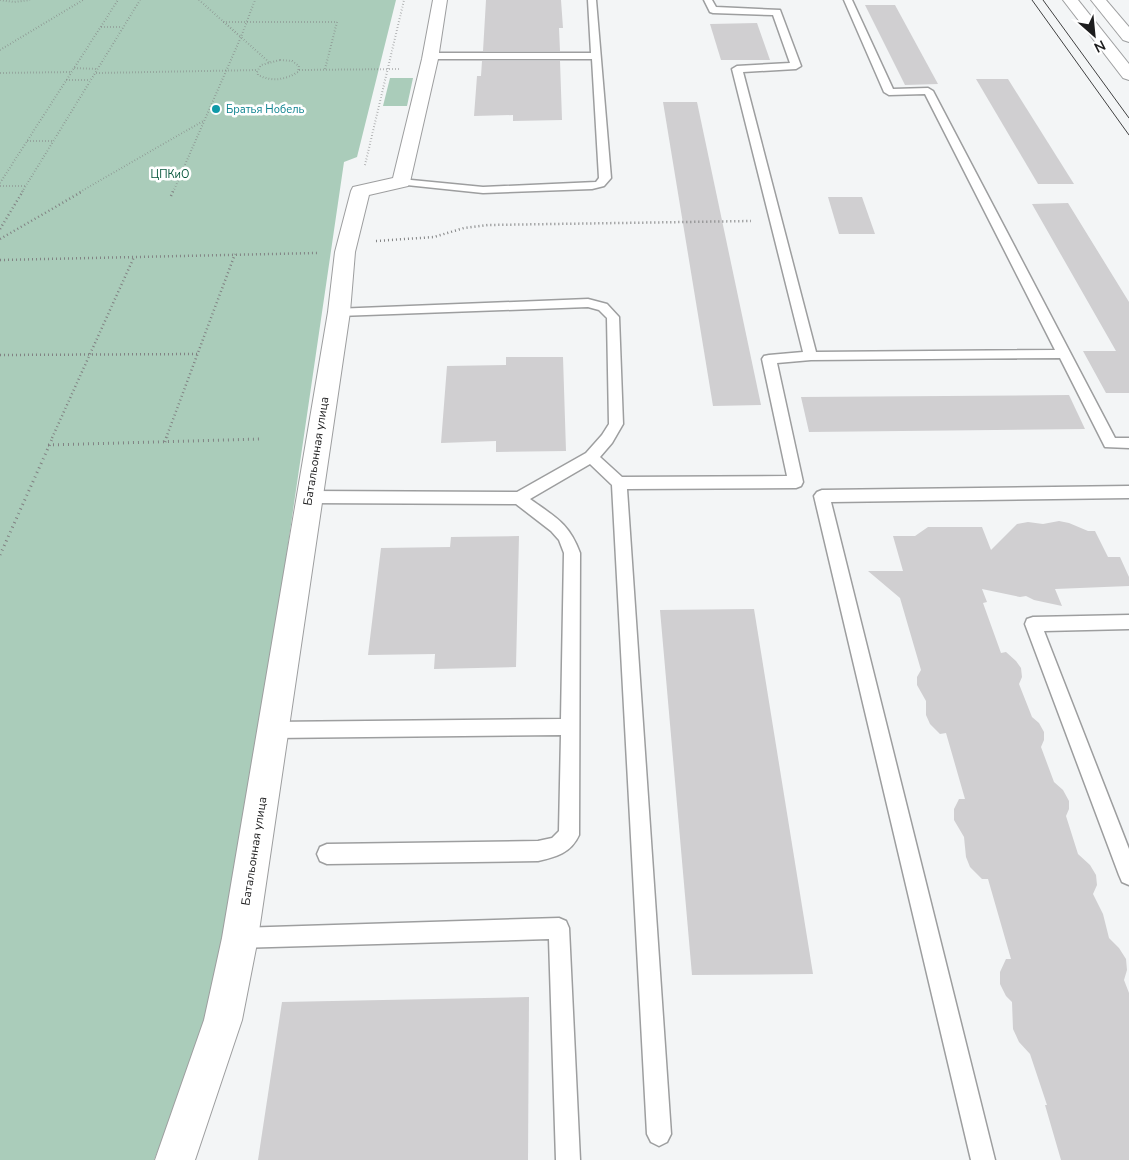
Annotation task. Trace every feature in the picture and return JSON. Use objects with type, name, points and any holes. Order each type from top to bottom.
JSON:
[{"type":"street","points":[[360,191],[401,182],[429,62],[440,0]]},
{"type":"street","points":[[1070,0],[1129,75]]},
{"type":"street","points":[[1098,0],[1129,37]]},
{"type":"street","name":"Батальонная улица","points":[[174,1160],[223,1020],[240,938],[308,497],[339,312],[346,252],[360,191]]},
{"type":"lane","points":[[401,182],[483,190],[592,186],[600,184],[605,178],[592,0]]},
{"type":"lane","points":[[708,0],[713,10],[777,12],[796,66],[737,68],[811,356]]},
{"type":"lane","points":[[848,0],[889,92],[928,91],[1110,444],[1129,443]]},
{"type":"lane","points":[[429,62],[597,56]]},
{"type":"lane","points":[[308,497],[519,498],[591,457],[607,439],[616,424],[613,317],[603,307],[588,303],[339,312]]},
{"type":"lane","points":[[591,457],[619,483],[796,482],[769,359],[811,356],[1064,354]]},
{"type":"lane","points":[[619,483],[659,1134]]},
{"type":"lane","points":[[983,1160],[822,496],[1129,492]]},
{"type":"lane","points":[[327,854],[538,851],[556,847],[569,835],[572,553],[566,537],[557,526],[519,498]]},
{"type":"lane","points":[[1129,622],[1033,624],[1129,875]]},
{"type":"lane","points":[[272,730],[570,727]]},
{"type":"lane","points":[[240,938],[559,928],[568,1160]]},
{"type":"path","points":[[0,0],[12,2],[30,0]]},
{"type":"path","points":[[0,50],[83,0]]},
{"type":"path","points":[[26,186],[0,184],[118,0]]},
{"type":"path","points":[[0,229],[140,0]]},
{"type":"path","points":[[199,0],[269,62]]},
{"type":"path","points":[[170,196],[241,37],[255,0]]},
{"type":"path","points":[[360,191],[404,0]]},
{"type":"path","points":[[223,22],[337,22],[325,69]]},
{"type":"path","points":[[100,28],[123,27]]},
{"type":"path","points":[[299,70],[299,66],[292,61],[280,60],[261,65],[258,75],[274,80],[288,78],[299,70],[387,69],[429,62]]},
{"type":"path","points":[[74,68],[98,69]]},
{"type":"path","points":[[95,73],[258,70]]},
{"type":"path","points":[[0,74],[72,72]]},
{"type":"path","points":[[66,80],[91,80]]},
{"type":"path","points":[[0,239],[203,121]]},
{"type":"path","points":[[27,141],[54,141]]},
{"type":"path","points":[[0,260],[346,252],[377,240],[434,237],[464,228],[488,225],[775,221]]},
{"type":"path","points":[[165,442],[235,254]]},
{"type":"path","points":[[0,555],[134,256]]},
{"type":"path","points":[[0,356],[198,354]]},
{"type":"path","points":[[48,445],[262,439]]},
{"type":"green space","name":"ЦПКиО","points":[[0,0],[396,0],[357,157],[344,162],[223,989],[154,1160],[0,1160]]},
{"type":"green space","points":[[390,78],[413,78],[407,106],[383,106]]},
{"type":"building","points":[[486,0],[561,0],[563,28],[559,28],[560,51],[483,51]]},
{"type":"building","points":[[865,5],[895,5],[938,84],[905,85]]},
{"type":"building","points":[[757,23],[770,60],[721,60],[710,24]]},
{"type":"building","points":[[482,61],[560,61],[562,120],[513,121],[513,115],[474,116],[477,76],[481,76]]},
{"type":"building","points":[[976,79],[1008,79],[1074,184],[1038,184]]},
{"type":"building","points":[[663,102],[697,102],[761,405],[713,406]]},
{"type":"building","points":[[828,197],[862,197],[875,234],[839,234]]},
{"type":"building","points":[[1068,203],[1129,302],[1129,393],[1106,393],[1083,351],[1116,351],[1032,204]]},
{"type":"building","points":[[506,357],[563,357],[566,451],[496,452],[496,441],[441,443],[447,366],[506,365]]},
{"type":"building","points":[[1069,395],[1085,429],[809,432],[801,397]]},
{"type":"building","points":[[1059,521],[1088,531],[1095,531],[1108,557],[1120,557],[1129,577],[1129,586],[1055,589],[1062,606],[1034,600],[1026,596],[1020,597],[982,589],[987,602],[983,603],[1001,653],[1006,652],[1021,668],[1022,677],[1019,684],[1032,717],[1039,723],[1044,732],[1044,740],[1041,747],[1054,782],[1063,790],[1069,801],[1069,809],[1066,816],[1078,854],[1090,865],[1096,875],[1097,885],[1093,894],[1103,914],[1109,938],[1126,959],[1127,970],[1124,980],[1129,993],[1129,1160],[1061,1160],[1045,1105],[1047,1105],[1030,1054],[1019,1042],[1013,1029],[1012,1002],[1006,996],[1000,984],[1000,972],[1006,959],[1011,959],[988,879],[982,879],[970,867],[966,857],[964,837],[954,820],[954,809],[959,799],[965,799],[946,733],[940,734],[930,724],[926,715],[926,701],[917,685],[917,677],[921,670],[900,598],[868,571],[903,571],[893,536],[915,536],[928,527],[982,527],[991,550],[1017,524],[1028,522],[1043,524]]},
{"type":"building","points":[[519,536],[516,667],[434,669],[435,654],[368,655],[381,548],[450,547],[451,537]]},
{"type":"building","points":[[754,609],[813,974],[692,975],[660,610]]},
{"type":"building","points":[[529,997],[528,1160],[258,1160],[282,1002]]},
{"type":"tram line","points":[[1032,0],[1129,135]]},
{"type":"tram line","points":[[1043,0],[1129,118]]},
{"type":"place","name":"Братья Нобель","points":[[216,109]]}]
